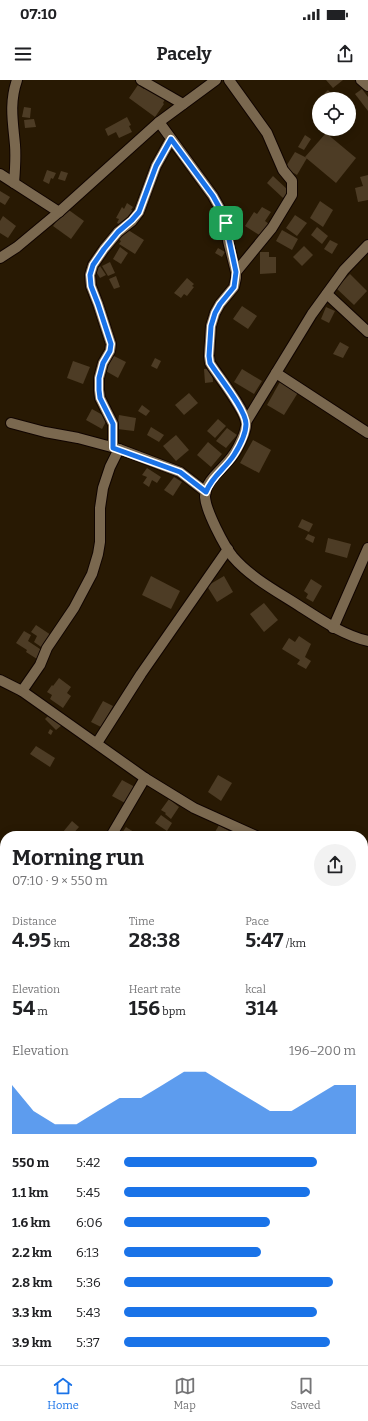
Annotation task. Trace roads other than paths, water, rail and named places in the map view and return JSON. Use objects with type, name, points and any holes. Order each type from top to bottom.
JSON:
[{"type":"street","points":[[14,183],[15,146],[12,116],[13,92],[17,80]]},
{"type":"street","points":[[141,80],[183,104]]},
{"type":"street","points":[[0,258],[17,247],[59,212],[159,122],[216,80]]},
{"type":"street","points":[[229,80],[266,133],[283,170],[292,182],[292,195],[272,228],[236,272]]},
{"type":"street","points":[[361,80],[368,86]]},
{"type":"street","points":[[159,122],[213,196],[224,216],[236,272],[234,287],[220,304],[215,313],[211,326],[209,356],[210,363],[242,410],[246,422]]},
{"type":"street","points":[[22,691],[40,665],[47,648],[74,608],[92,574],[100,542],[100,508],[103,488],[116,448],[113,424],[100,398],[99,390],[99,378],[103,363],[110,351],[111,344],[91,286],[90,275],[93,265],[104,249],[118,232],[139,212],[156,166],[171,139]]},
{"type":"street","points":[[0,174],[59,212]]},
{"type":"street","points":[[368,245],[344,270],[312,314],[246,422],[242,438],[234,455],[209,484],[205,498],[220,535],[233,556],[244,567],[274,590],[333,628],[355,638],[368,641]]},
{"type":"street","points":[[327,294],[368,332]]},
{"type":"street","points":[[276,373],[368,433]]},
{"type":"street","points":[[11,423],[116,448],[180,472],[206,492]]},
{"type":"street","points":[[333,628],[368,548]]},
{"type":"street","points":[[97,743],[141,674],[228,549]]},
{"type":"street","points":[[0,680],[22,691],[145,778],[194,808],[245,831]]},
{"type":"street","points":[[114,831],[145,778]]}]
